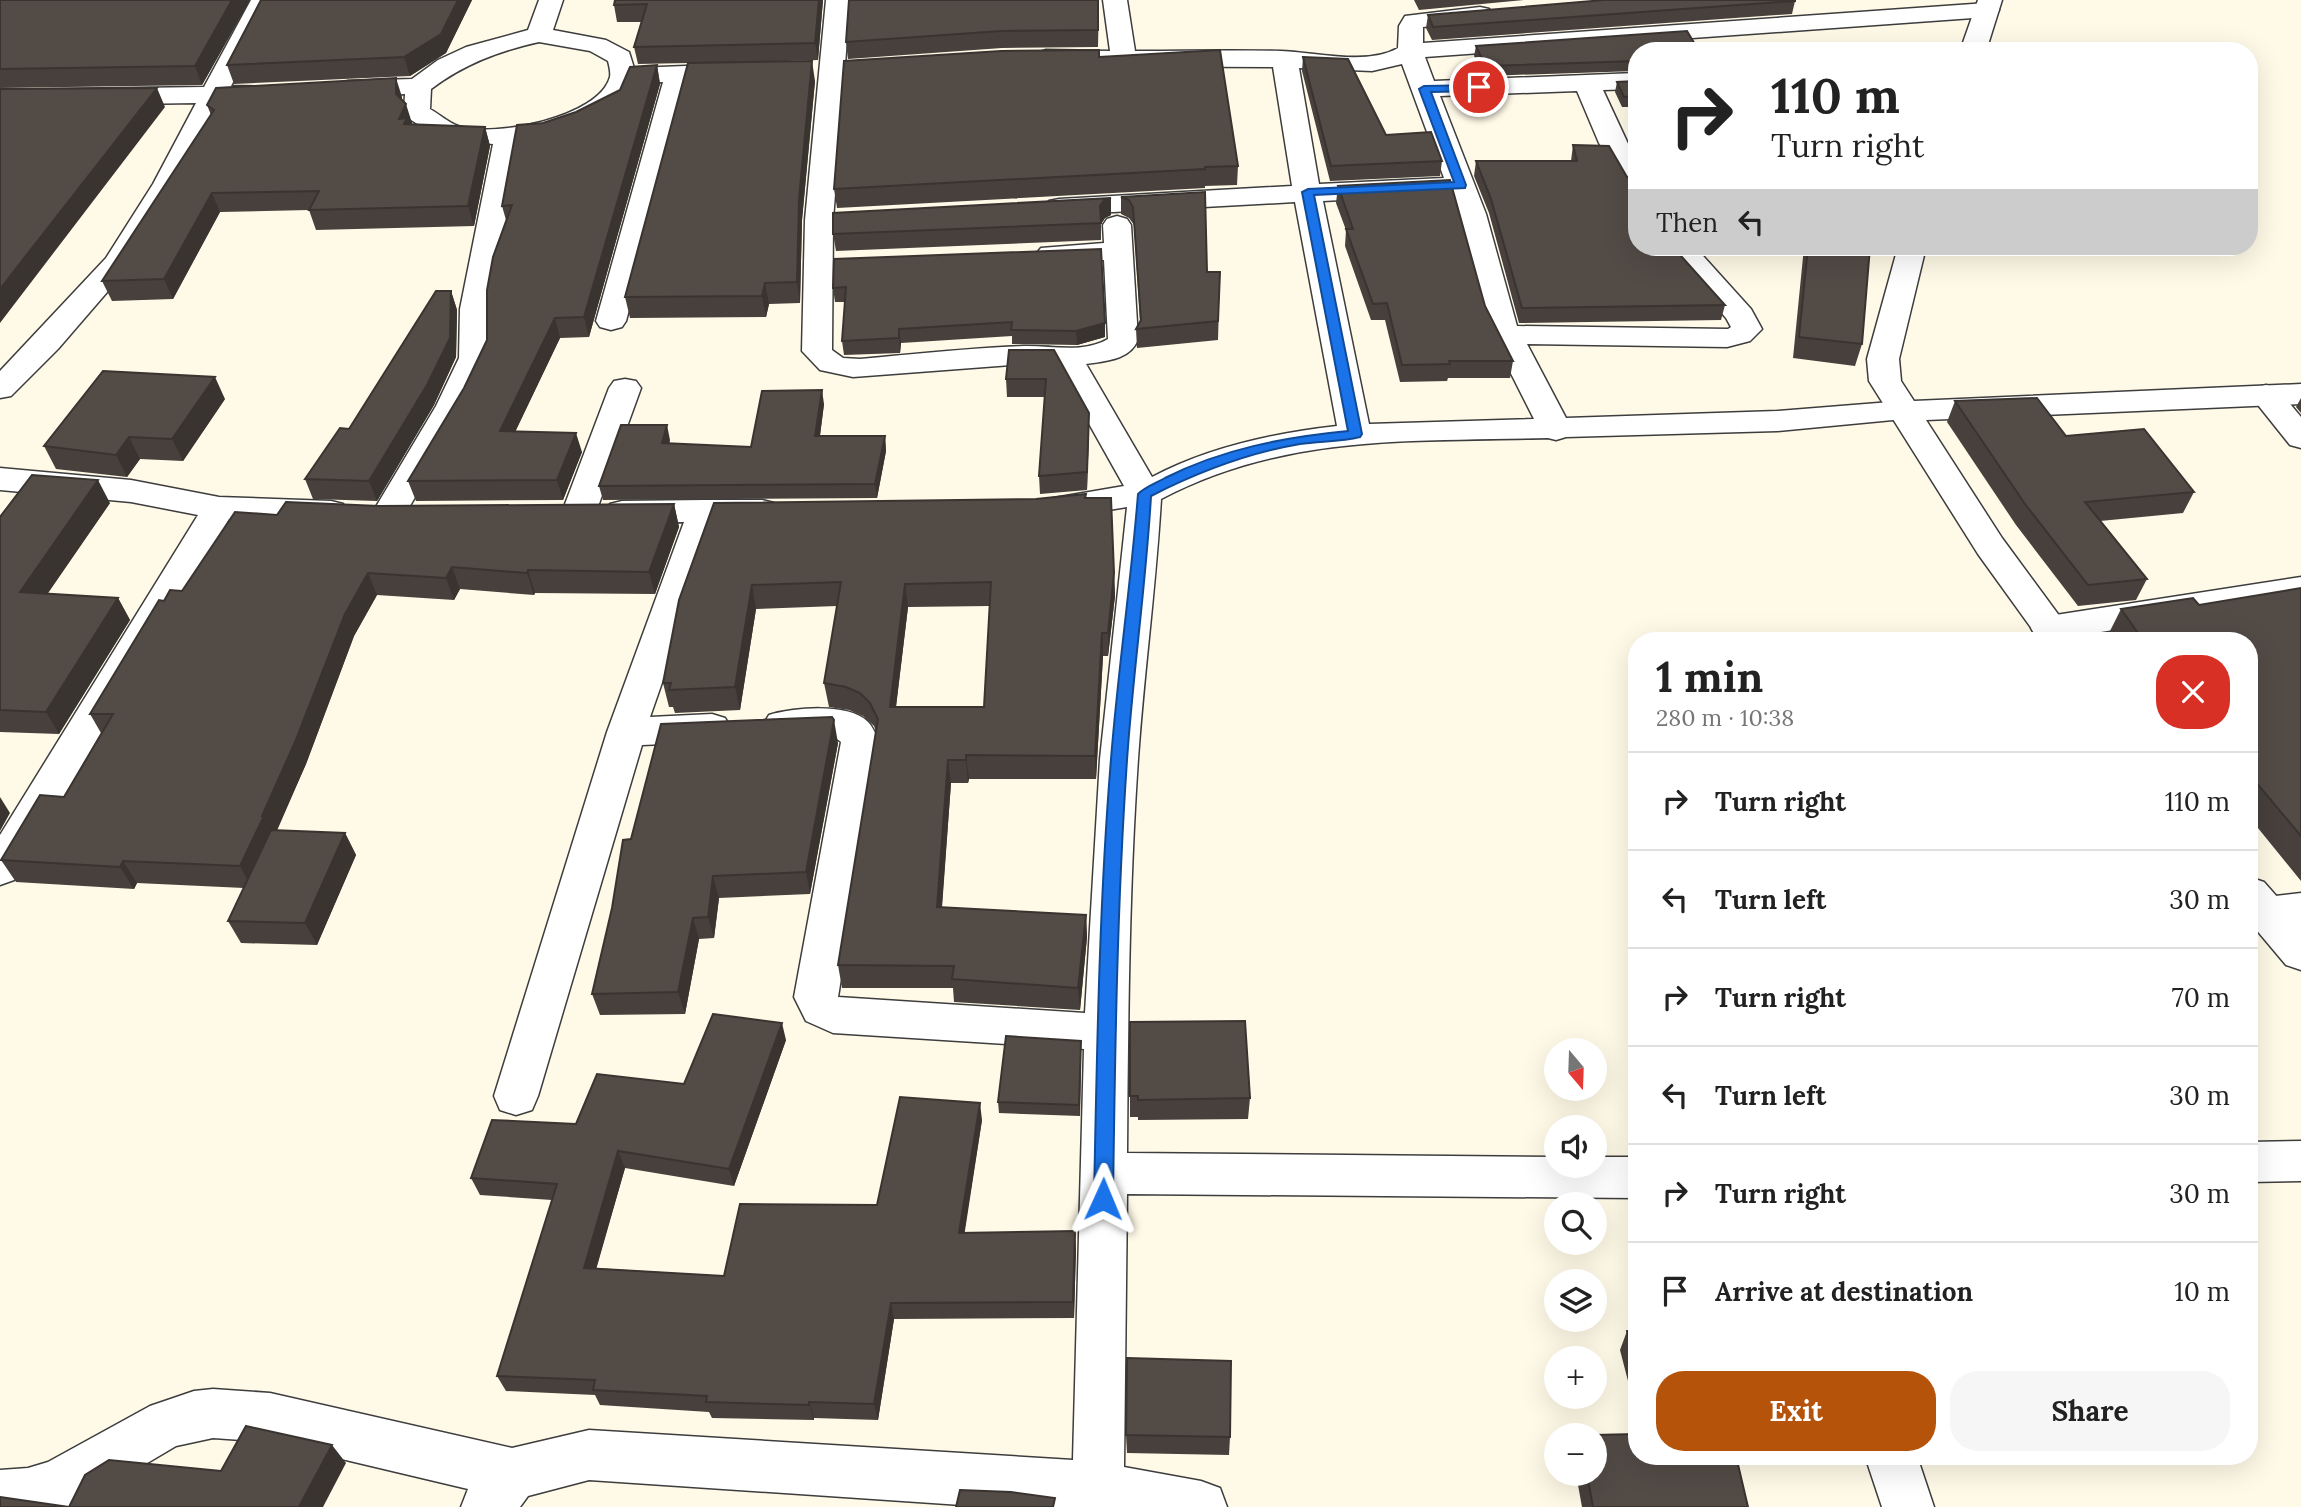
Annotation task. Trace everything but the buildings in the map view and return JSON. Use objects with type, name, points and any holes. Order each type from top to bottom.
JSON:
[{"type":"street","points":[[0,389],[47,342],[117,263],[167,184],[216,96],[263,0]]},
{"type":"street","points":[[539,35],[551,0]]},
{"type":"street","points":[[838,0],[832,70],[832,262],[817,351],[824,362],[840,367],[860,368],[1023,355],[1067,358],[1108,351],[1121,345],[1123,339],[1116,203]]},
{"type":"street","points":[[1115,0],[1123,57]]},
{"type":"street","points":[[1015,59],[1123,57],[1376,62],[1400,59],[1410,51],[1989,5],[1975,42]]},
{"type":"street","points":[[1496,8],[1414,21],[1411,26],[1410,51],[1472,214],[1506,335],[1556,429]]},
{"type":"street","points":[[323,90],[418,86],[445,65],[485,47],[539,35],[597,45],[620,57],[622,76],[609,100],[570,122],[508,137],[452,134],[417,112],[418,86]]},
{"type":"street","points":[[1285,60],[1297,144],[1355,434]]},
{"type":"street","points":[[622,76],[763,71]]},
{"type":"street","points":[[611,321],[679,72]]},
{"type":"street","points":[[1424,89],[1628,81]]},
{"type":"street","points":[[1587,83],[1612,144],[1628,171]]},
{"type":"street","points":[[0,99],[216,96],[283,92]]},
{"type":"street","points":[[388,514],[452,407],[475,358],[475,309],[508,137]]},
{"type":"street","points":[[1035,208],[1461,185]]},
{"type":"street","points":[[1023,255],[1119,251]]},
{"type":"street","points":[[1506,335],[1727,338],[1740,335],[1746,329],[1740,315],[1687,256]]},
{"type":"street","points":[[1910,256],[1883,359],[1885,381],[1990,547],[2053,632]]},
{"type":"street","points":[[1067,358],[1145,494],[1139,579],[1119,759],[1106,1032],[1098,1488]]},
{"type":"street","points":[[625,388],[566,513],[787,512]]},
{"type":"street","points":[[1034,508],[1061,507],[1145,494],[1181,475],[1249,451],[1300,440],[1355,434],[1777,421],[1903,411],[2301,394]]},
{"type":"street","points":[[2266,395],[2301,438]]},
{"type":"street","points":[[0,479],[36,480],[131,491],[219,508],[429,514]]},
{"type":"street","points":[[14,509],[36,480]]},
{"type":"street","points":[[0,869],[219,508]]},
{"type":"street","points":[[516,1096],[626,732],[705,511]]},
{"type":"street","points":[[2065,632],[2301,589]]},
{"type":"street","points":[[626,732],[833,723],[848,725],[858,732],[860,743],[816,997],[817,1004],[824,1011],[833,1014],[1106,1032]]},
{"type":"street","points":[[2272,905],[2301,953]]},
{"type":"street","points":[[2258,1162],[2301,1161]]},
{"type":"street","points":[[1104,1173],[1628,1178]]},
{"type":"street","points":[[0,1496],[18,1497],[59,1486],[167,1425],[193,1416],[234,1413],[282,1420],[500,1490],[589,1455],[1098,1488],[1201,1507]]},
{"type":"street","points":[[1894,1465],[1908,1507]]},
{"type":"route","points":[[1103,1199],[1106,1032],[1119,759],[1139,579],[1145,494],[1181,475],[1249,451],[1300,440],[1355,434],[1308,192],[1461,185],[1424,89],[1479,87]]}]
